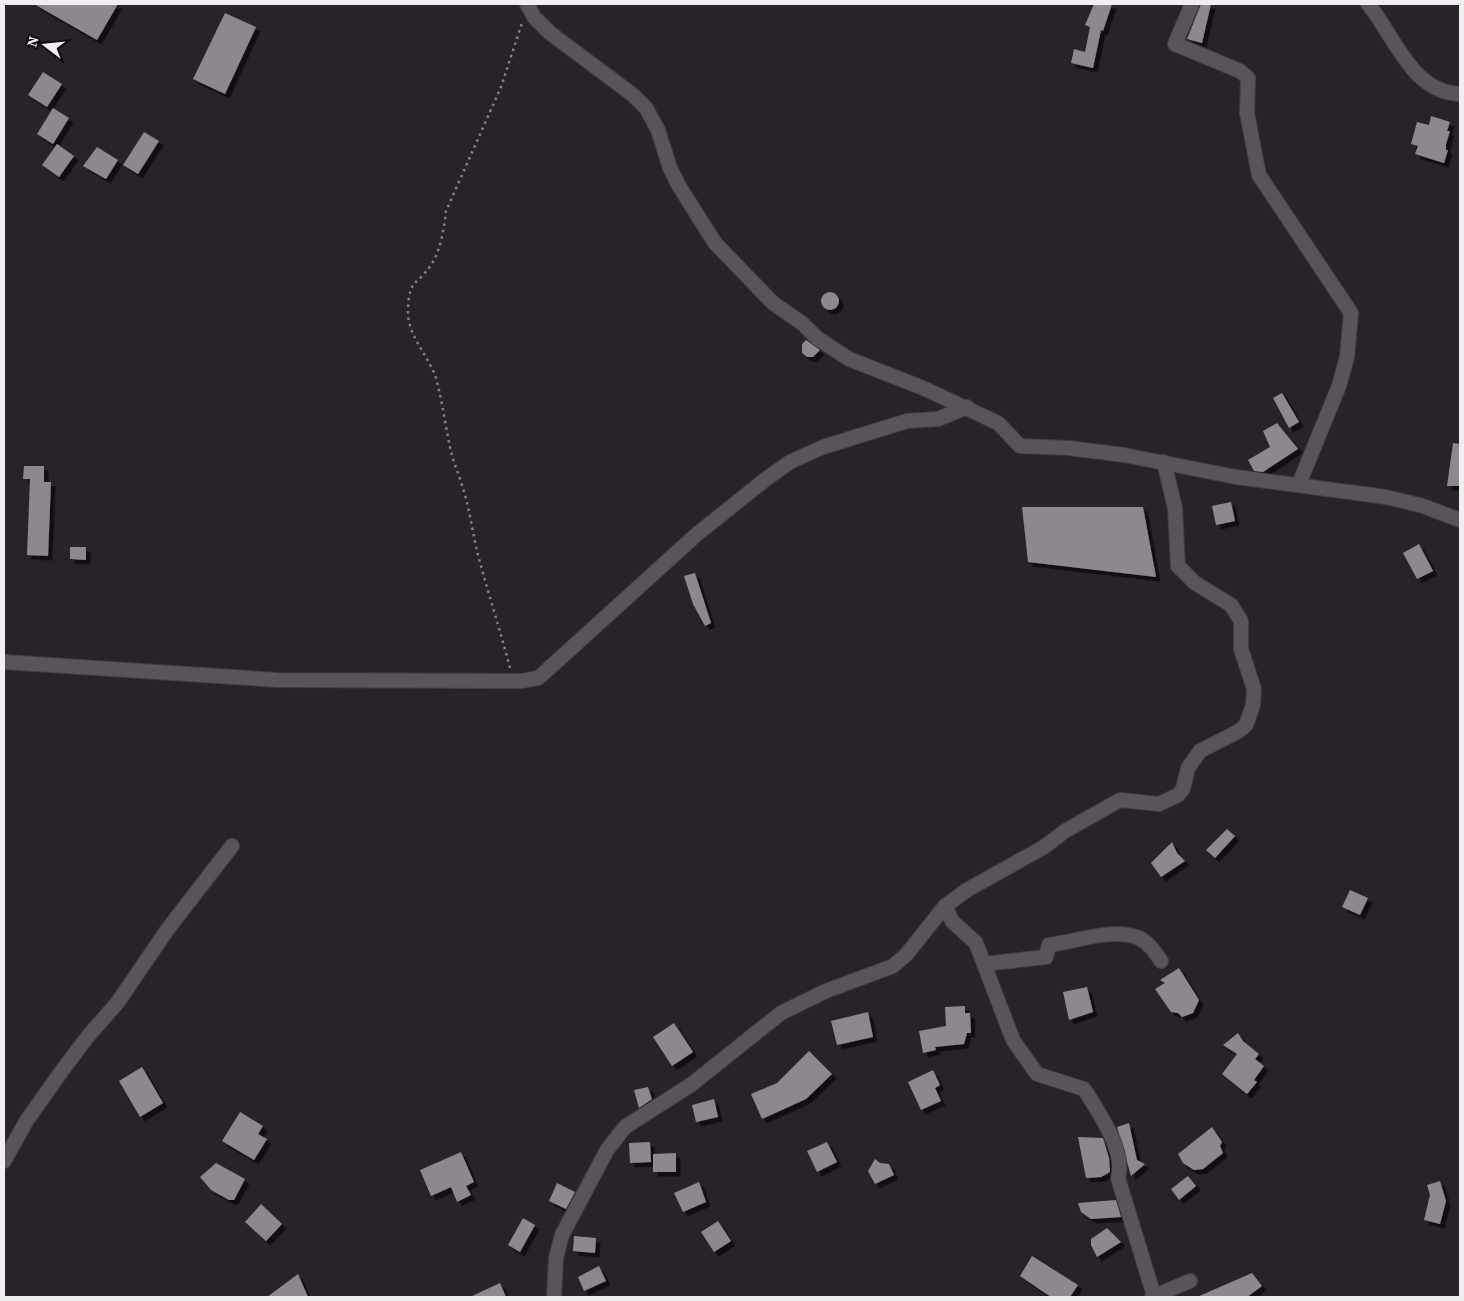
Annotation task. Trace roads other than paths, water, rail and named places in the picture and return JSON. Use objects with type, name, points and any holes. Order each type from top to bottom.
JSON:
[{"type":"street","points":[[527,4],[534,17],[550,33],[634,95],[646,108],[658,130],[670,168],[679,186],[715,243],[773,303],[803,324],[817,338],[849,359],[967,407],[998,422],[1020,446],[1069,448],[1164,462],[1236,477],[1386,497],[1423,506],[1460,520]]},
{"type":"street","points":[[1192,4],[1176,44],[1240,71],[1248,78],[1247,113],[1258,175],[1351,313],[1347,356],[1339,386],[1299,484]]},
{"type":"street","points":[[1368,4],[1382,20],[1390,39],[1423,81],[1448,93],[1460,94]]},
{"type":"street","points":[[4,662],[278,680],[514,681],[534,679],[541,676],[696,535],[790,462],[823,446],[907,421],[938,419],[967,407]]},
{"type":"street","points":[[554,1297],[556,1258],[562,1235],[597,1166],[616,1136],[626,1127],[692,1084],[781,1013],[826,991],[892,966],[906,954],[945,906],[967,890],[1044,847],[1065,831],[1120,800],[1159,804],[1178,795],[1183,788],[1188,768],[1200,751],[1239,731],[1246,724],[1253,705],[1254,689],[1241,649],[1241,621],[1231,605],[1195,583],[1178,566],[1175,508],[1164,462]]},
{"type":"street","points":[[4,1161],[27,1120],[64,1068],[118,1002],[167,930],[232,846]]},
{"type":"street","points":[[945,906],[952,921],[976,943],[1014,1040],[1037,1074],[1056,1082],[1084,1089],[1111,1134],[1121,1170],[1118,1178],[1153,1297],[1190,1280]]},
{"type":"street","points":[[984,964],[1046,957],[1049,945],[1117,935],[1132,937],[1144,942],[1161,961]]}]
